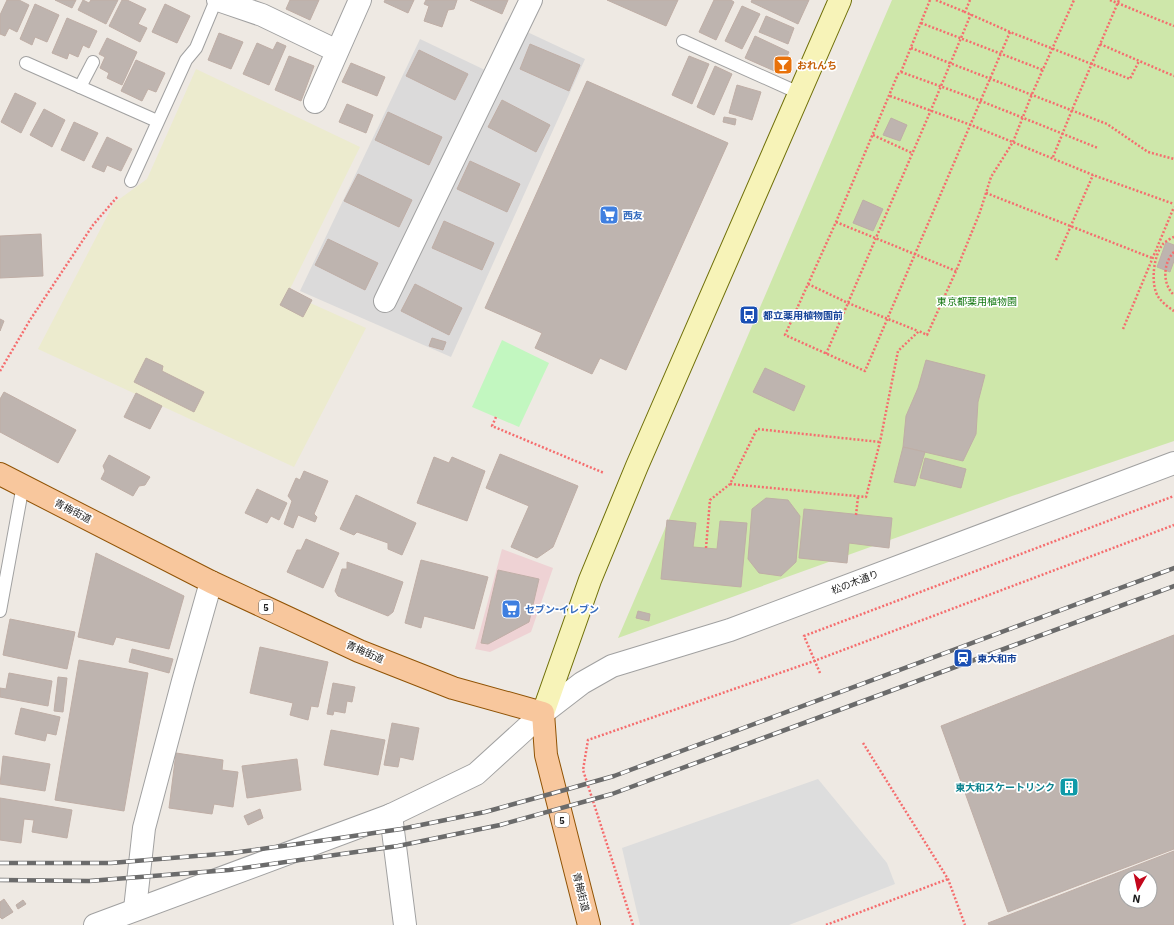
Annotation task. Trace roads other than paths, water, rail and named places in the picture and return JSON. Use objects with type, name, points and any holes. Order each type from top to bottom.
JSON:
[{"type":"main road","points":[[543,713],[590,580],[634,473],[840,0]]},
{"type":"main road","name":"青梅街道","points":[[0,474],[211,582],[359,651],[453,688],[543,713],[546,755],[589,925]]},
{"type":"street","points":[[217,0],[262,15],[337,51]]},
{"type":"street","points":[[315,102],[360,0]]},
{"type":"street","points":[[385,301],[531,0]]},
{"type":"street","name":"松の木通り","points":[[95,925],[391,815],[476,774],[543,713],[582,683],[612,666],[730,630],[1174,463]]},
{"type":"street","points":[[135,909],[144,828],[182,681],[211,582]]},
{"type":"street","points":[[391,815],[405,925]]},
{"type":"lane","points":[[131,181],[157,121],[186,60],[196,48],[217,0]]},
{"type":"lane","points":[[683,41],[800,93]]},
{"type":"lane","points":[[80,87],[93,62]]},
{"type":"lane","points":[[26,63],[157,121]]},
{"type":"lane","points":[[0,611],[23,486]]},
{"type":"railway","points":[[0,863],[111,863],[232,853],[401,829],[485,812],[614,776],[1174,568]]},
{"type":"railway","points":[[0,880],[89,881],[229,870],[398,846],[500,825],[612,794],[1174,586]]},
{"type":"place","name":"おれんち","points":[[783,65]]},
{"type":"place","name":"西友","points":[[609,215]]},
{"type":"place","name":"都立薬用植物園前","points":[[749,315]]},
{"type":"place","name":"セブン-イレブン","points":[[511,609]]},
{"type":"place","name":"東大和市","points":[[963,658]]},
{"type":"place","name":"東大和スケートリンク","points":[[1069,787]]},
{"type":"park label","name":"東京都薬用植物園","points":[[977,301]]}]
